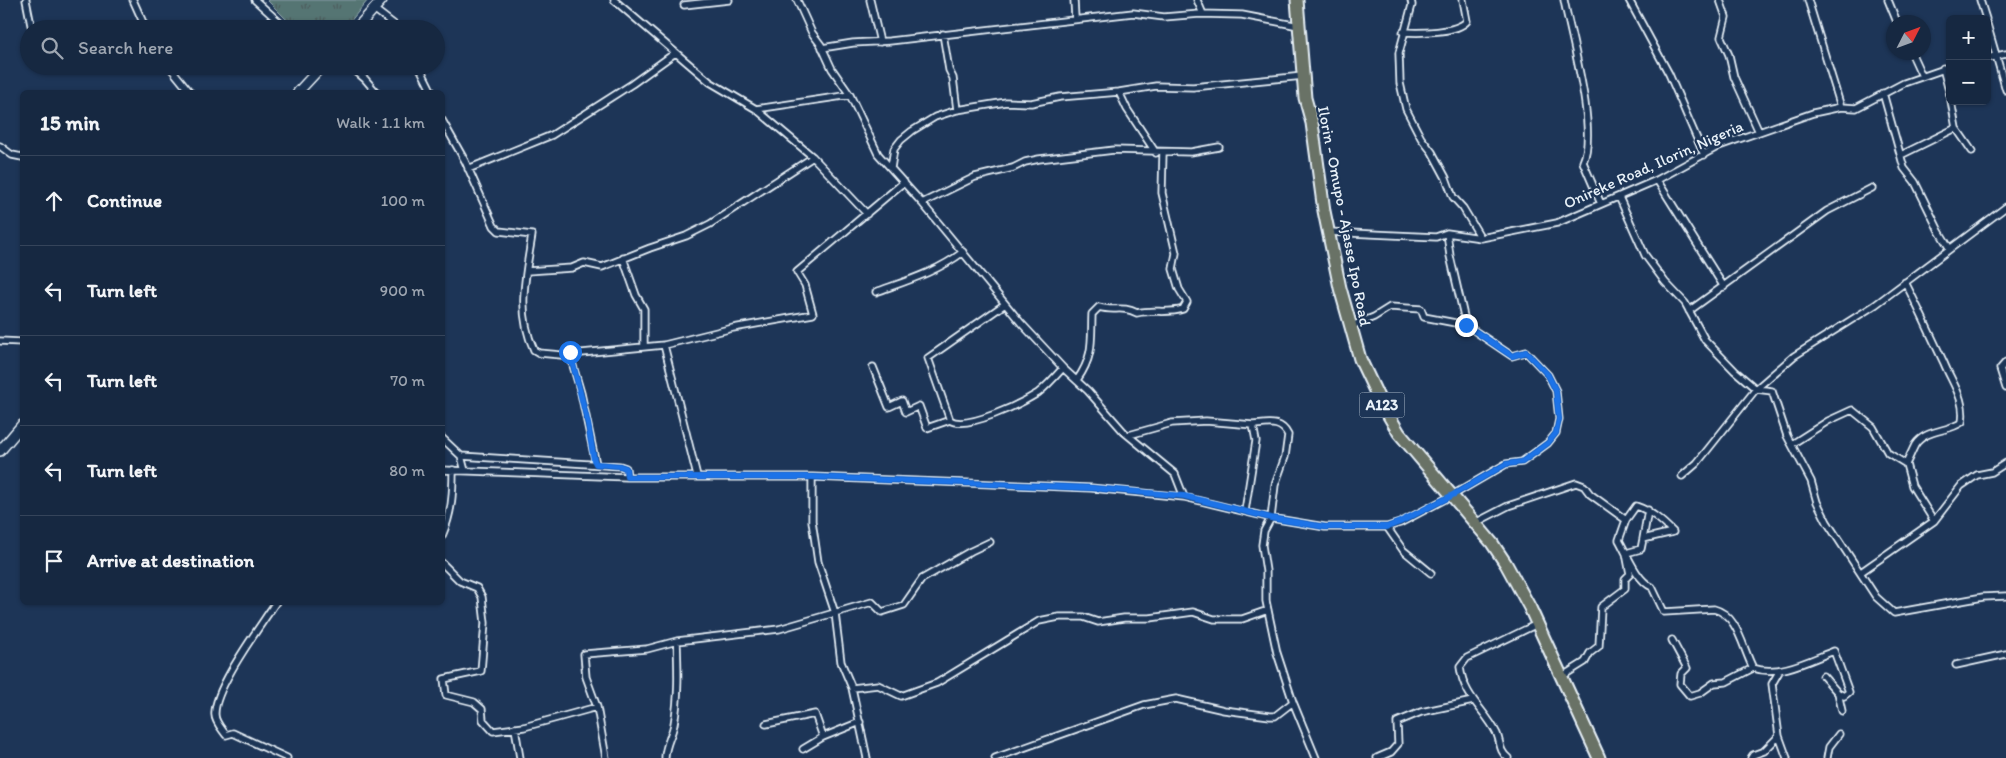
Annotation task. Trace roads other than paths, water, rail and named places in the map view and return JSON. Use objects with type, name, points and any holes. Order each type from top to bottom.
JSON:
[{"type":"highway","name":"Ilorin - Omupo - Ajasse Ipo Road","points":[[1297,0],[1305,98],[1312,123],[1328,232],[1349,327],[1368,378],[1387,415],[1413,451],[1476,523],[1506,564],[1537,624],[1595,756]]},
{"type":"main road","points":[[364,20],[382,0]]},
{"type":"main road","points":[[300,90],[314,75]]},
{"type":"main road","points":[[0,451],[20,427]]},
{"type":"street","points":[[26,0],[30,20]]},
{"type":"street","points":[[133,0],[142,20]]},
{"type":"street","points":[[256,0],[277,20]]},
{"type":"street","points":[[614,0],[710,82],[756,109],[813,157],[867,214]]},
{"type":"street","points":[[684,4],[729,0]]},
{"type":"street","points":[[797,0],[812,33],[832,69],[850,95],[878,154],[922,203],[1005,304],[1063,368],[1077,380],[1129,436],[1175,474],[1184,496]]},
{"type":"street","points":[[870,0],[880,42]]},
{"type":"street","points":[[1074,0],[1075,18]]},
{"type":"street","points":[[1197,0],[1203,14]]},
{"type":"street","points":[[1411,0],[1412,5],[1403,32],[1399,71],[1406,109],[1416,130],[1446,178],[1452,197],[1463,208],[1481,238]]},
{"type":"street","points":[[1403,32],[1422,33],[1463,26],[1468,21],[1463,0]]},
{"type":"street","points":[[1564,0],[1586,105],[1586,154],[1583,162],[1601,204]]},
{"type":"street","points":[[1720,0],[1726,17],[1721,37],[1730,55],[1734,77],[1759,132]]},
{"type":"street","points":[[1808,0],[1841,107]]},
{"type":"street","points":[[1888,0],[1894,15]]},
{"type":"street","points":[[1980,0],[1985,15]]},
{"type":"street","points":[[1631,1],[1669,74],[1704,155]]},
{"type":"street","points":[[374,9],[388,20]]},
{"type":"street","points":[[822,48],[1075,18],[1133,13],[1164,17],[1203,14],[1261,17],[1278,23],[1299,26]]},
{"type":"street","points":[[942,34],[949,70],[953,78],[957,110]]},
{"type":"street","points":[[1991,37],[2006,90]]},
{"type":"street","points":[[468,169],[552,135],[632,84],[675,53]]},
{"type":"street","points":[[1991,57],[2006,54]]},
{"type":"street","points":[[1915,60],[1922,76]]},
{"type":"street","name":"Onireke Road, Ilorin, Nigeria","points":[[1328,232],[1436,237],[1448,233],[1481,238],[1557,223],[1657,180],[1719,146],[1813,113],[1841,107],[1856,108],[1883,93],[1946,67]]},
{"type":"street","points":[[176,75],[188,90]]},
{"type":"street","points":[[360,75],[374,90]]},
{"type":"street","points":[[424,75],[431,90]]},
{"type":"street","points":[[891,168],[894,149],[901,140],[935,117],[957,110],[1006,102],[1031,103],[1060,97],[1119,92],[1156,86],[1193,87],[1304,76]]},
{"type":"street","points":[[1119,92],[1127,109],[1156,152]]},
{"type":"street","points":[[1883,93],[1904,168],[1915,182],[1950,249]]},
{"type":"street","points":[[756,109],[850,95]]},
{"type":"street","points":[[1952,105],[1956,128],[1972,151]]},
{"type":"street","points":[[445,126],[468,169],[490,219],[499,231],[532,235],[522,302],[524,322],[534,350],[542,354],[561,355],[570,352],[664,345],[733,328],[813,314],[805,285],[797,272],[904,182]]},
{"type":"street","points":[[1901,155],[1956,128]]},
{"type":"street","points":[[0,146],[12,155],[20,157]]},
{"type":"street","points":[[922,203],[975,176],[1013,168],[1025,162],[1114,150],[1191,152],[1219,147]]},
{"type":"street","points":[[1077,380],[1090,358],[1093,336],[1092,314],[1099,307],[1106,309],[1127,307],[1137,313],[1149,310],[1173,312],[1183,309],[1187,302],[1179,289],[1173,269],[1176,253],[1162,193],[1163,152]]},
{"type":"street","points":[[527,272],[572,268],[584,263],[602,267],[695,233],[813,157]]},
{"type":"street","points":[[1657,180],[1724,287]]},
{"type":"street","points":[[1689,311],[1827,211],[1872,188]]},
{"type":"street","points":[[1619,197],[1645,254],[1689,311],[1705,340],[1735,371],[1756,389],[1772,391],[1792,444],[1811,481],[1817,502],[1876,598],[1894,614],[1983,597],[2006,596]]},
{"type":"street","points":[[1682,476],[1697,463],[1756,389],[1794,356],[1876,305],[2006,207]]},
{"type":"street","points":[[1448,233],[1450,256],[1466,325]]},
{"type":"street","points":[[876,292],[923,276],[951,262],[963,252]]},
{"type":"street","points":[[623,258],[636,295],[644,310],[644,347]]},
{"type":"street","points":[[1905,282],[1960,394],[1964,412],[1962,422],[1956,427],[1925,436],[1916,444],[1906,464],[1912,486],[1934,521]]},
{"type":"street","points":[[1005,304],[928,358],[950,420],[957,424],[1008,409],[1039,392],[1063,368]]},
{"type":"street","points":[[445,470],[627,477],[812,477],[1092,488],[1184,496],[1271,518],[1325,527],[1387,527],[1451,496],[1506,464],[1522,462],[1548,443],[1556,433],[1559,419],[1556,391],[1548,375],[1526,352],[1512,356],[1466,325],[1424,317],[1422,310],[1390,308],[1349,327]]},
{"type":"street","points":[[0,341],[20,342]]},
{"type":"street","points":[[664,345],[697,476]]},
{"type":"street","points":[[570,352],[583,401],[596,464]]},
{"type":"street","points":[[2006,362],[2000,369],[2006,388]]},
{"type":"street","points":[[873,367],[889,407],[902,401],[906,412],[919,406],[927,428],[950,420]]},
{"type":"street","points":[[1792,444],[1828,421],[1852,410],[1873,427],[1888,453],[1906,464]]},
{"type":"street","points":[[1129,436],[1172,423],[1206,421],[1253,424],[1276,423],[1285,429],[1288,435],[1285,457],[1274,491],[1271,518],[1264,531],[1262,545],[1268,610],[1277,653],[1293,702],[1316,758]]},
{"type":"street","points":[[1244,511],[1256,441],[1253,424]]},
{"type":"street","points":[[445,441],[461,456],[466,471]]},
{"type":"street","points":[[461,456],[620,466],[626,468],[627,477]]},
{"type":"street","points":[[1861,572],[1934,521],[1961,486],[1977,476],[1992,472],[2006,463]]},
{"type":"street","points":[[445,528],[451,512],[453,470]]},
{"type":"street","points":[[812,477],[812,521],[818,562],[835,613],[841,662],[852,688],[867,758]]},
{"type":"street","points":[[1476,523],[1508,506],[1576,483],[1584,486],[1590,494],[1626,520]]},
{"type":"street","points":[[1643,539],[1673,532],[1648,510],[1636,506],[1626,520],[1619,540],[1646,585],[1652,587],[1664,612],[1714,609],[1728,615],[1753,668]]},
{"type":"street","points":[[1626,553],[1641,549],[1648,510]]},
{"type":"street","points":[[1387,527],[1403,550],[1432,573]]},
{"type":"street","points":[[606,758],[598,707],[586,677],[584,654],[647,649],[677,642],[779,629],[872,602],[882,612],[904,605],[922,579],[990,542]]},
{"type":"street","points":[[1561,677],[1585,662],[1590,653],[1599,646],[1601,607],[1625,589],[1625,579],[1630,574],[1626,553]]},
{"type":"street","points":[[445,566],[460,580],[477,588],[482,597],[486,623],[481,671],[444,679],[446,695],[474,702],[482,709],[483,720],[493,731],[515,728],[598,707]]},
{"type":"street","points":[[274,605],[248,643],[215,700],[215,717],[226,735],[233,733],[287,758]]},
{"type":"street","points":[[852,688],[878,684],[901,696],[937,683],[1039,621],[1059,617],[1083,617],[1098,622],[1193,612],[1214,619],[1242,619],[1268,610]]},
{"type":"street","points":[[1508,758],[1502,753],[1497,734],[1473,701],[1462,681],[1460,667],[1467,658],[1537,624]]},
{"type":"street","points":[[1672,640],[1687,668],[1681,674],[1680,684],[1690,696],[1700,693],[1714,683],[1726,682],[1753,668],[1766,672],[1780,670],[1834,651],[1849,692],[1844,696],[1823,676]]},
{"type":"street","points":[[665,758],[665,748],[674,726],[679,686],[677,642]]},
{"type":"street","points":[[1956,665],[2006,654]]},
{"type":"street","points":[[1780,670],[1772,684],[1779,736],[1787,758]]},
{"type":"street","points":[[1838,692],[1842,711]]},
{"type":"street","points":[[995,758],[1144,705],[1176,699],[1224,710],[1275,716],[1293,702]]},
{"type":"street","points":[[1377,758],[1391,752],[1398,744],[1397,722],[1421,712],[1473,701]]},
{"type":"street","points":[[766,724],[815,714],[823,737]]},
{"type":"street","points":[[802,749],[823,737],[860,722]]},
{"type":"street","points":[[515,728],[520,758]]},
{"type":"street","points":[[1827,758],[1829,746],[1839,734]]},
{"type":"street","points":[[1753,757],[1764,751],[1779,736]]}]
